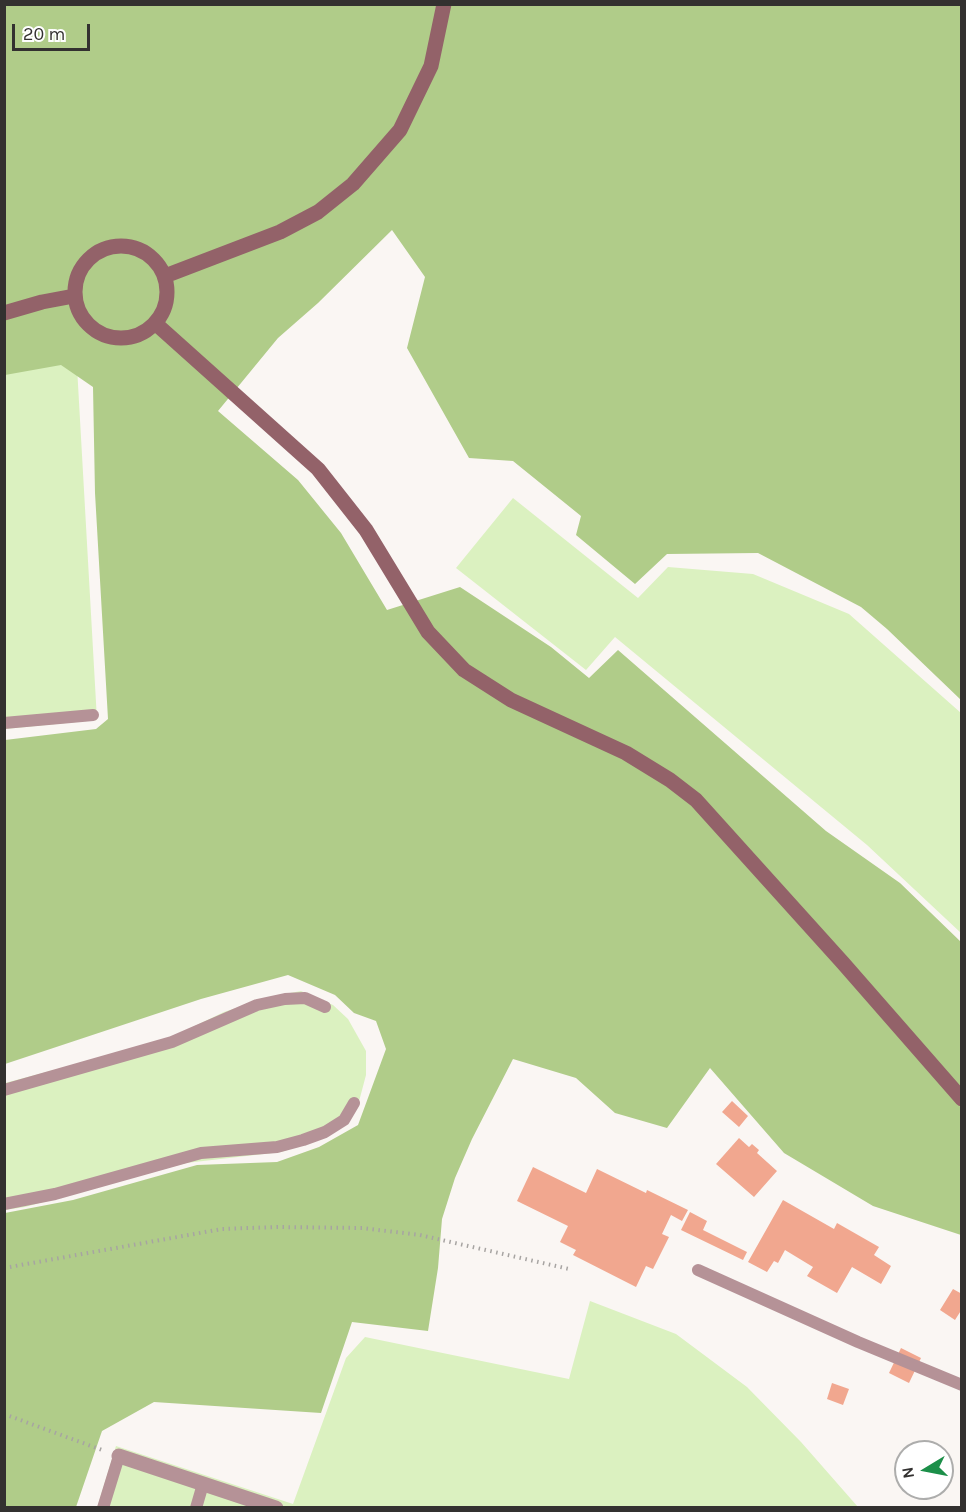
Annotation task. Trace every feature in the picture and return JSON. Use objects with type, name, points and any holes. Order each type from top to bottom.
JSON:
[{"type":"street","points":[[165,276],[280,232],[318,212],[353,184],[400,130],[431,66],[444,4]]},
{"type":"street","points":[[118,245],[133,246],[147,253],[158,263],[165,276],[166,301],[162,313],[144,332],[132,337],[106,336],[94,330],[84,321],[74,296],[81,267],[91,256],[104,248],[118,245]]},
{"type":"street","points":[[4,313],[74,296]]},
{"type":"street","points":[[155,323],[318,469],[366,530],[428,632],[464,670],[511,700],[626,753],[670,780],[696,800],[843,963],[962,1100]]},
{"type":"street","points":[[119,1456],[276,1508]]},
{"type":"lane","points":[[4,723],[93,715]]},
{"type":"lane","points":[[4,1090],[172,1042],[256,1005],[285,999],[305,998],[325,1008]]},
{"type":"lane","points":[[4,1204],[55,1194],[201,1153],[277,1147],[303,1140],[325,1132],[344,1120],[354,1103]]},
{"type":"lane","points":[[698,1270],[858,1342],[962,1385]]},
{"type":"lane","points":[[103,1508],[119,1456]]},
{"type":"lane","points":[[196,1508],[203,1484]]},
{"type":"path","points":[[4,1268],[222,1229],[277,1227],[362,1228],[420,1235],[569,1269]]},
{"type":"path","points":[[4,1414],[119,1456]]},
{"type":"green space","points":[[5,5],[961,5],[961,700],[861,607],[758,553],[667,554],[635,584],[576,535],[581,516],[513,461],[469,458],[407,348],[425,277],[392,230],[318,303],[278,338],[218,411],[298,480],[341,533],[387,610],[460,587],[551,647],[589,678],[618,650],[826,831],[900,883],[961,942],[961,1235],[873,1206],[784,1153],[710,1068],[667,1128],[615,1113],[576,1078],[513,1059],[472,1139],[455,1178],[442,1219],[438,1268],[428,1331],[352,1322],[321,1413],[154,1402],[102,1431],[76,1507],[5,1507],[5,1213],[73,1200],[197,1165],[277,1162],[319,1147],[358,1125],[386,1049],[376,1021],[354,1013],[335,995],[288,975],[201,999],[5,1064],[5,740],[96,729],[108,719],[95,493],[93,387],[61,365],[5,375]]},
{"type":"green space","points":[[5,340],[76,349],[97,720],[5,729]]},
{"type":"green space","points":[[513,498],[638,598],[668,567],[753,574],[849,614],[961,713],[961,933],[867,845],[615,637],[586,670],[456,568]]},
{"type":"green space","points":[[301,991],[333,1005],[348,1019],[366,1051],[366,1075],[357,1109],[315,1141],[281,1152],[186,1163],[25,1207],[5,1210],[5,1083],[137,1048],[176,1035],[224,1012],[269,997]]},
{"type":"green space","points":[[590,1301],[676,1334],[747,1387],[801,1442],[858,1507],[97,1508],[116,1446],[293,1504],[346,1358],[365,1337],[569,1379]]},
{"type":"building","points":[[732,1101],[748,1116],[739,1127],[722,1112]]},
{"type":"building","points":[[739,1138],[749,1147],[752,1144],[759,1150],[757,1153],[777,1171],[754,1197],[716,1164]]},
{"type":"building","points":[[533,1167],[586,1193],[597,1169],[688,1210],[682,1221],[671,1215],[662,1234],[669,1237],[653,1269],[646,1266],[636,1287],[573,1255],[576,1250],[560,1242],[568,1226],[517,1201]]},
{"type":"building","points":[[783,1200],[834,1229],[837,1223],[879,1247],[874,1255],[891,1266],[881,1284],[852,1267],[837,1293],[807,1276],[813,1267],[785,1250],[778,1263],[774,1261],[767,1272],[748,1262]]},
{"type":"building","points":[[690,1212],[707,1221],[703,1230],[747,1252],[743,1260],[681,1230]]},
{"type":"building","points":[[953,1289],[962,1294],[962,1309],[955,1320],[940,1310]]},
{"type":"building","points":[[901,1348],[921,1358],[909,1383],[889,1373]]},
{"type":"building","points":[[832,1383],[849,1389],[843,1405],[827,1399]]}]
